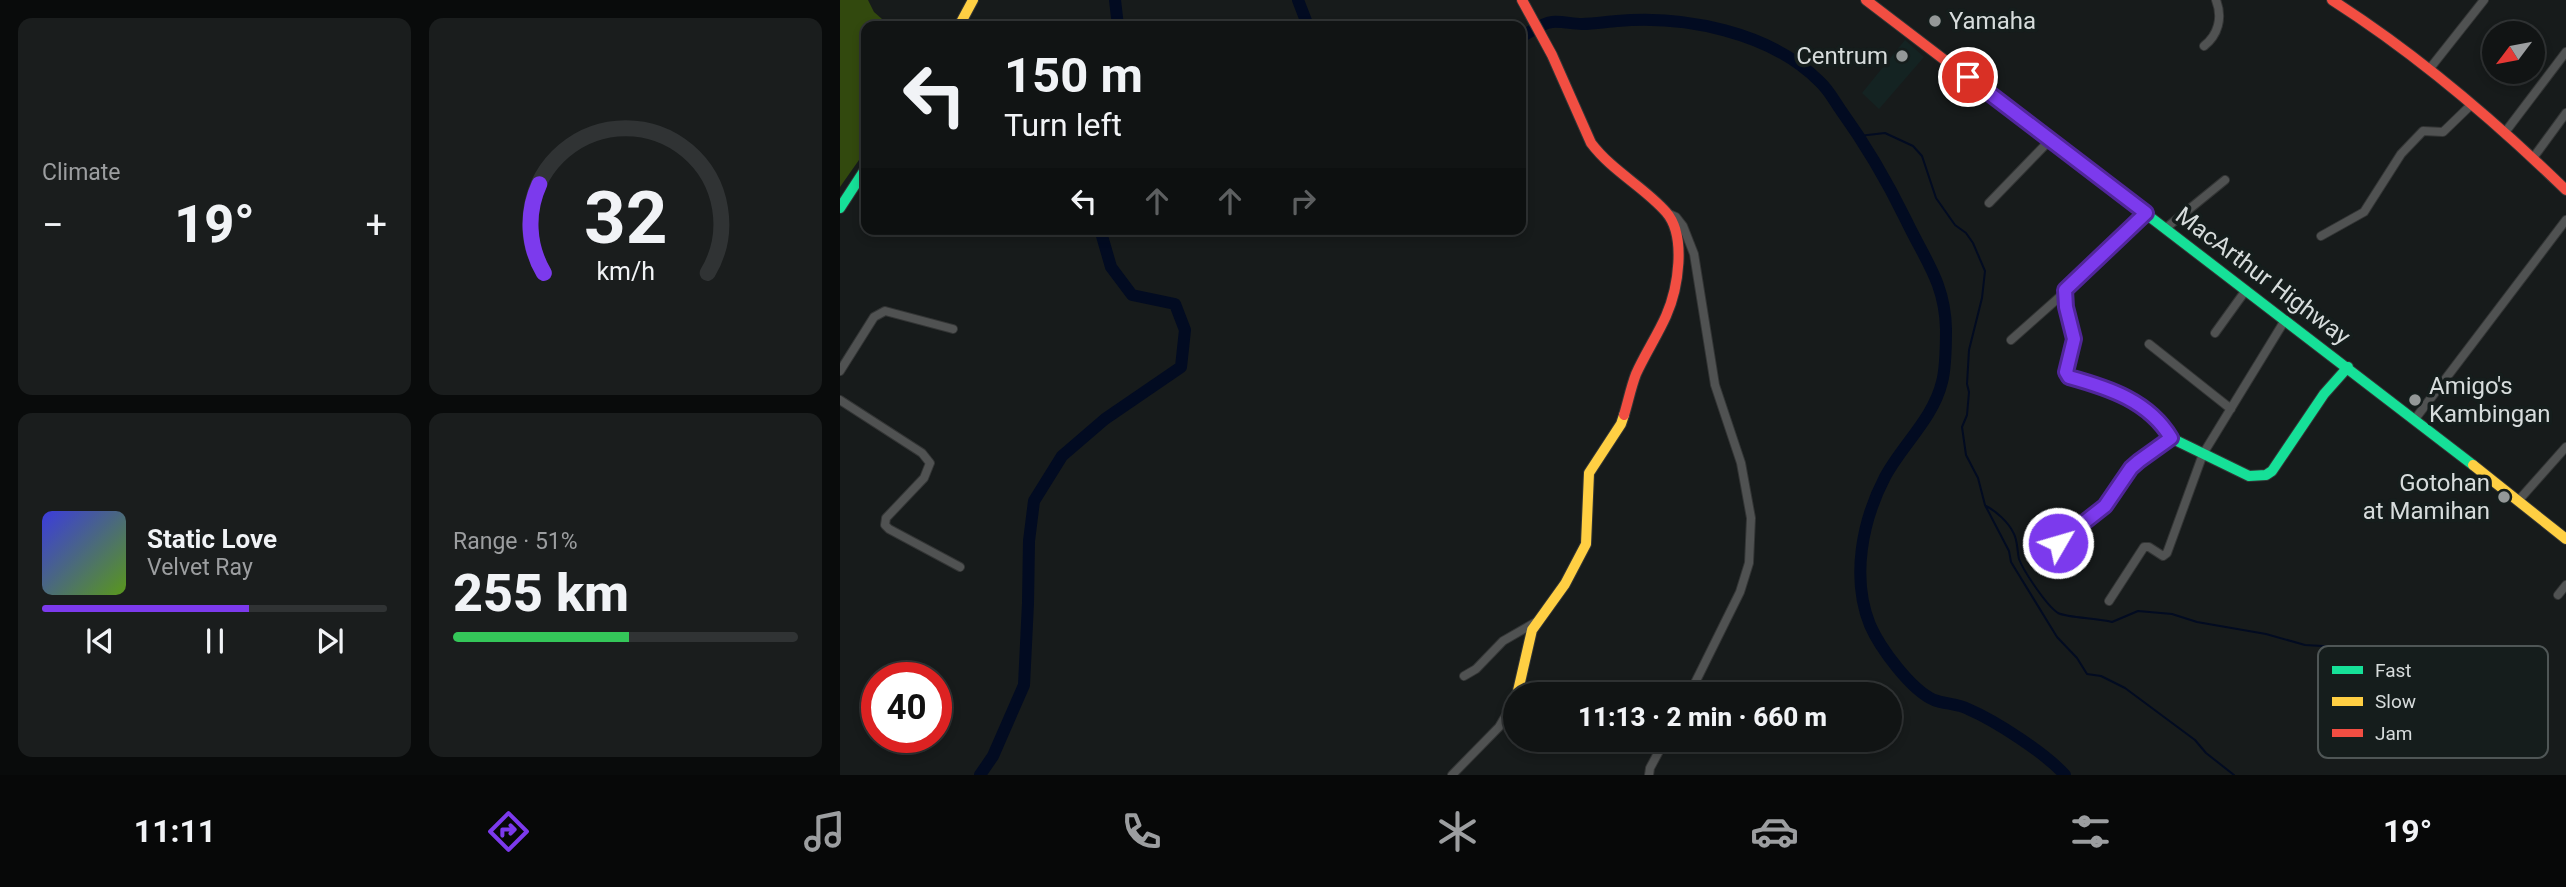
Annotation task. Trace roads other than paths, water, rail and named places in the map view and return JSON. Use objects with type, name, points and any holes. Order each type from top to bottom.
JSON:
[{"type":"main road","points":[[962,21],[975,0]]},
{"type":"main road","points":[[2332,0],[2393,38],[2431,67],[2506,131],[2566,190]]},
{"type":"main road","name":"MacArthur Highway","points":[[1869,1],[2415,419],[2566,539]]},
{"type":"main road","points":[[1521,682],[1528,645],[1537,622],[1581,557],[1588,533],[1587,498],[1590,472],[1621,424],[1636,375],[1667,313],[1672,297],[1679,242],[1667,213],[1595,149],[1583,128],[1552,55],[1524,3]]},
{"type":"main road","points":[[840,208],[861,176]]},
{"type":"main road","points":[[2058,543],[2105,506],[2131,468],[2171,438],[2249,476],[2266,475],[2272,471],[2324,394],[2348,368]]},
{"type":"street","points":[[2204,46],[2217,32],[2219,8],[2216,0]]},
{"type":"street","points":[[2431,67],[2484,0]]},
{"type":"street","points":[[2506,131],[2566,52]]},
{"type":"street","points":[[2321,236],[2362,214],[2401,154],[2423,131],[2443,132],[2472,104]]},
{"type":"street","points":[[2533,158],[2566,113]]},
{"type":"street","points":[[1989,203],[2050,140]]},
{"type":"street","points":[[2166,228],[2225,180]]},
{"type":"street","points":[[1667,213],[1676,217],[1683,226],[1694,254],[1716,385],[1741,463],[1751,517],[1749,563],[1745,578],[1732,611],[1696,682]]},
{"type":"street","points":[[2011,340],[2146,213]]},
{"type":"street","points":[[2415,419],[2566,220]]},
{"type":"street","points":[[2215,333],[2246,290]]},
{"type":"street","points":[[2064,293],[2074,339],[2066,368],[2067,375],[2116,392],[2153,414],[2171,438]]},
{"type":"street","points":[[840,371],[874,317],[885,311],[953,329]]},
{"type":"street","points":[[2109,601],[2144,547],[2149,547],[2163,556],[2167,553],[2203,454],[2285,320]]},
{"type":"street","points":[[2149,344],[2231,409]]},
{"type":"street","points":[[840,400],[922,453],[930,463],[924,478],[886,518],[885,525],[960,567]]},
{"type":"street","points":[[2518,501],[2566,447]]},
{"type":"street","points":[[2558,595],[2566,585]]},
{"type":"street","points":[[1464,676],[1476,669],[1503,641],[1537,622]]},
{"type":"street","points":[[1452,775],[1503,720]]},
{"type":"street","points":[[1649,775],[1658,752]]},
{"type":"waterway","points":[[1115,0],[1117,21]]},
{"type":"waterway","points":[[1298,0],[1306,21]]},
{"type":"waterway","points":[[1526,34],[1552,22],[1586,24],[1643,20],[1697,24],[1725,30],[1776,50],[1799,64],[1828,91],[1891,191],[1933,272],[1945,313],[1945,363],[1938,395],[1885,477],[1865,531],[1860,569],[1861,588],[1870,625],[1897,667],[1925,695],[1934,700],[1964,707],[1992,721],[2020,738],[2065,775]]},
{"type":"waterway","points":[[1859,136],[1885,133],[1913,146],[1922,156],[1936,198],[1955,225],[1966,233],[1973,243],[1985,271],[1982,298],[1969,350],[1967,415],[1962,427],[1966,455],[1978,478],[1985,505],[2009,551],[2011,562],[2057,637],[2077,658],[2087,674],[2101,676],[2125,688],[2195,740],[2206,753],[2234,775]]},
{"type":"waterway","points":[[980,775],[993,756],[1024,685],[1029,541],[1034,501],[1062,456],[1105,419],[1181,367],[1185,330],[1175,304],[1132,295],[1111,267],[1102,235]]},
{"type":"waterway","points":[[1986,506],[2011,528],[2016,538],[2019,559],[2026,572],[2058,613],[2112,622],[2138,611],[2172,614],[2197,622],[2266,634],[2305,645],[2323,646]]},
{"type":"place","name":"Yamaha","points":[[1935,21]]},
{"type":"place","name":"Centrum","points":[[1902,56]]},
{"type":"place","name":"Amigo's Kambingan","points":[[2415,400]]},
{"type":"place","name":"Gotohan at Mamihan","points":[[2504,497]]}]
